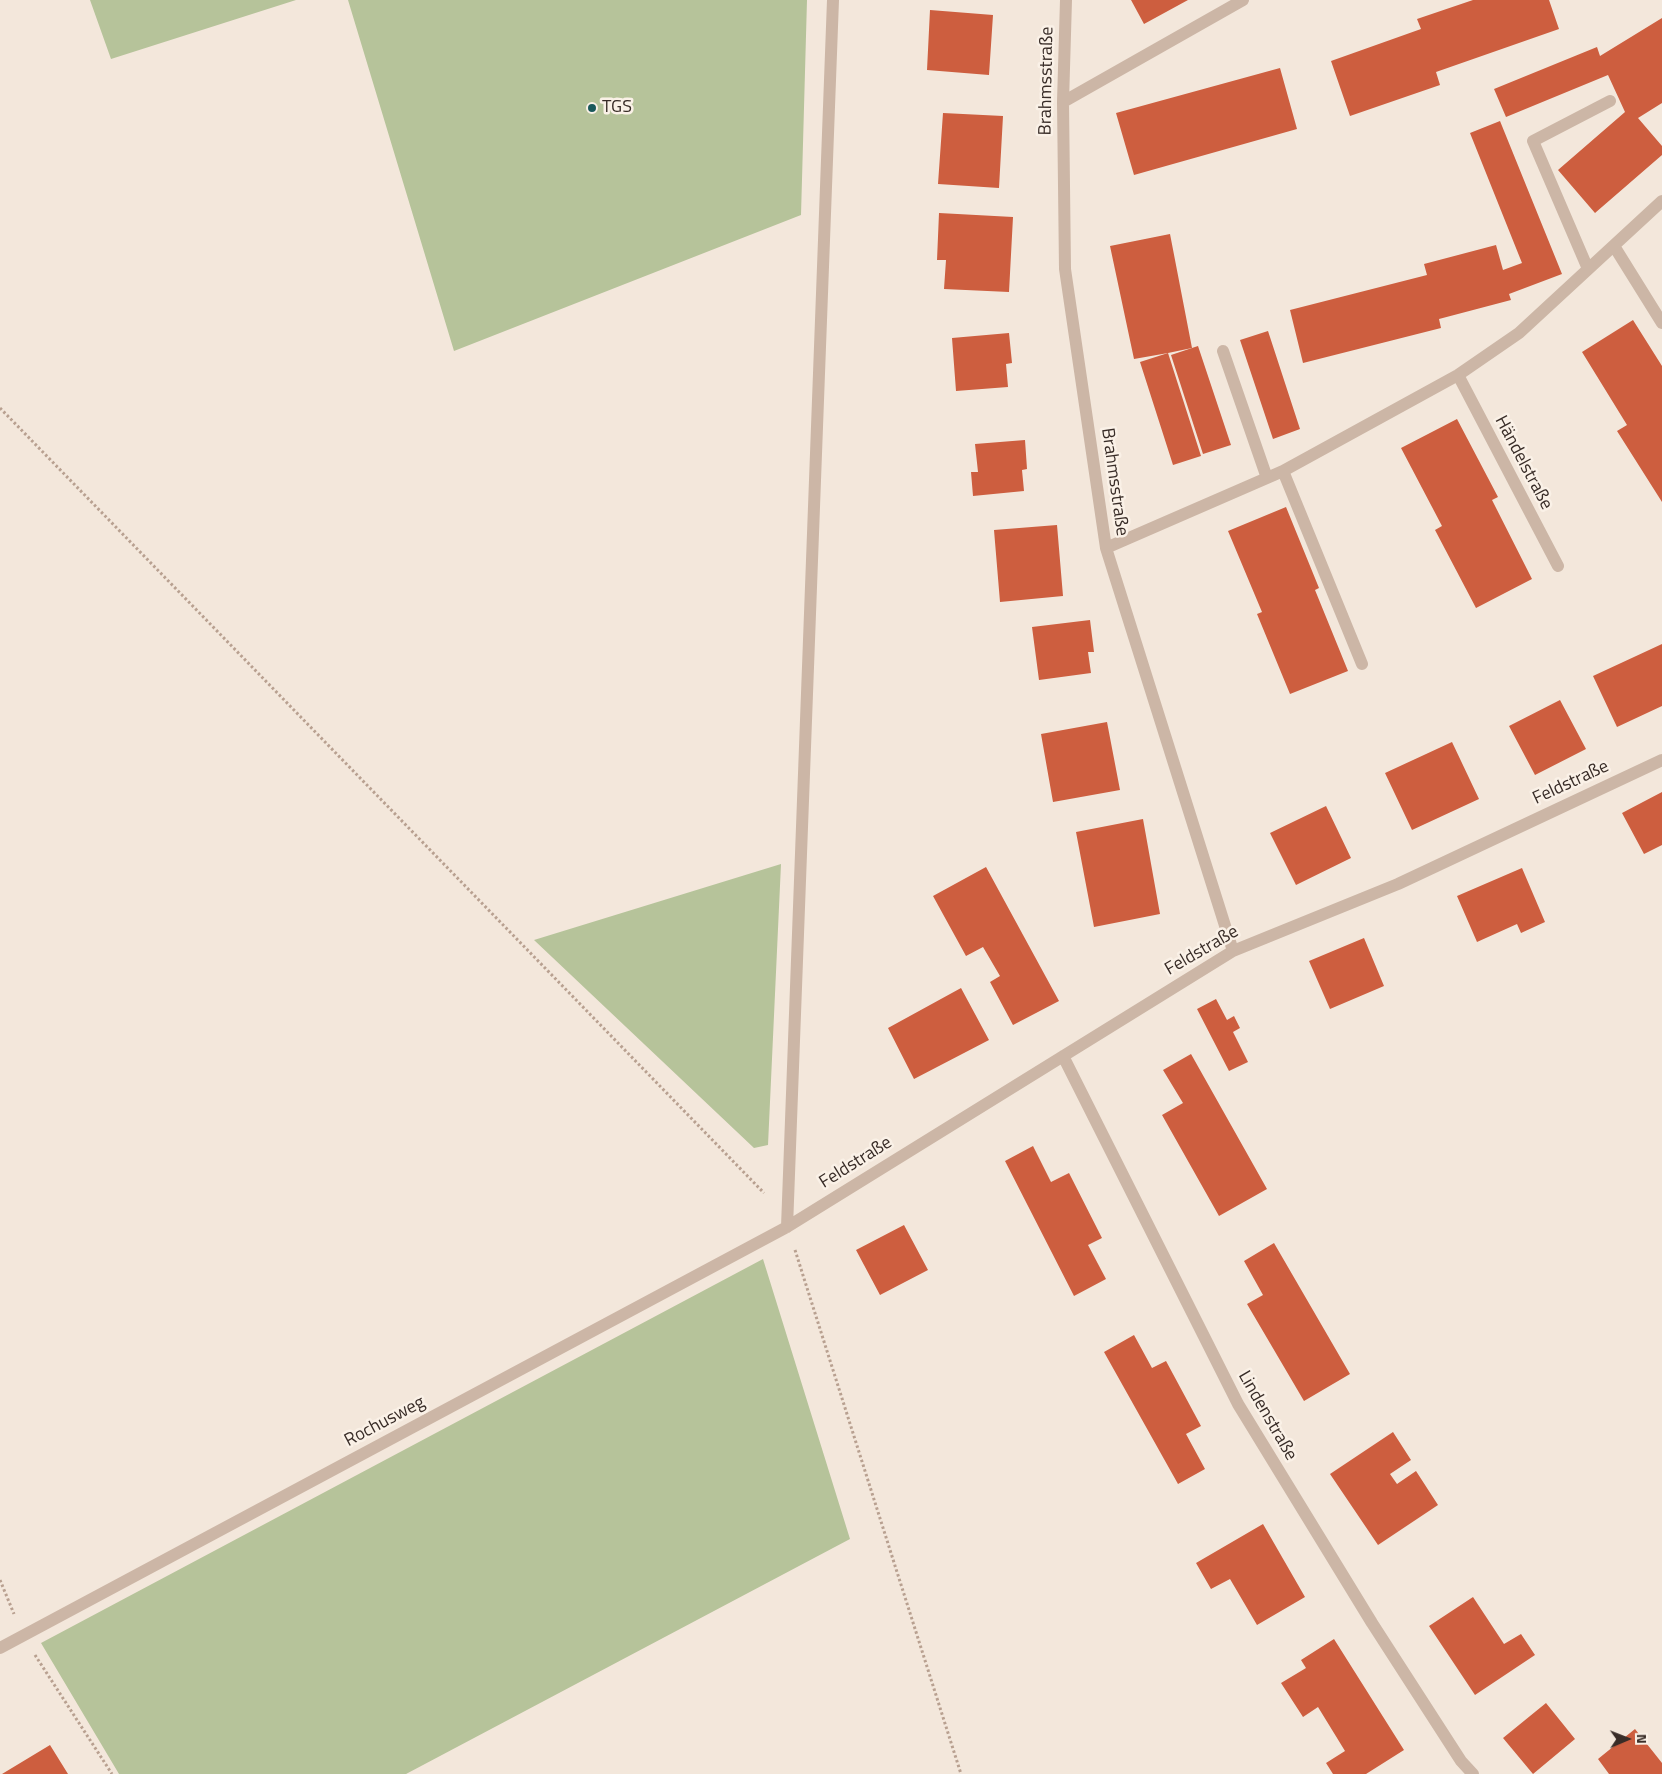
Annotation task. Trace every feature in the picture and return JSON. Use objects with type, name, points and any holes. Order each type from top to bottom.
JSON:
[{"type":"street","points":[[788,1227],[833,0]]},
{"type":"street","name":"Brahmsstraße","points":[[1066,0],[1062,102],[1066,268],[1106,548],[1232,951]]},
{"type":"street","points":[[1062,102],[1243,0]]},
{"type":"street","points":[[1588,269],[1533,141],[1610,101]]},
{"type":"street","points":[[1106,548],[1283,471],[1458,375],[1519,333],[1662,201]]},
{"type":"street","points":[[1614,246],[1662,323]]},
{"type":"street","points":[[1223,351],[1266,478]]},
{"type":"street","name":"Händelstraße","points":[[1458,375],[1558,566]]},
{"type":"street","points":[[1283,471],[1362,664]]},
{"type":"street","name":"Feldstraße","points":[[788,1227],[1232,951],[1398,884],[1662,760]]},
{"type":"street","name":"Lindenstraße","points":[[1063,1056],[1238,1404],[1372,1623],[1462,1761],[1473,1774]]},
{"type":"street","name":"Rochusweg","points":[[0,1648],[788,1227]]},
{"type":"path","points":[[0,408],[760,1188],[788,1227],[961,1774]]},
{"type":"path","points":[[0,1580],[23,1636],[112,1774]]},
{"type":"green space","points":[[90,0],[296,0],[111,59]]},
{"type":"green space","name":"TGS","points":[[348,0],[807,0],[801,215],[454,351]]},
{"type":"green space","points":[[781,864],[768,1145],[754,1148],[534,940]]},
{"type":"green space","points":[[763,1259],[850,1539],[406,1774],[119,1774],[41,1643]]},
{"type":"building","points":[[1131,0],[1188,0],[1144,24]]},
{"type":"building","points":[[1473,0],[1549,0],[1559,29],[1436,72],[1440,85],[1350,116],[1331,61],[1421,29],[1417,19]]},
{"type":"building","points":[[930,10],[993,15],[989,75],[927,70]]},
{"type":"building","points":[[1662,18],[1662,103],[1638,118],[1662,146],[1662,155],[1595,213],[1558,170],[1625,112],[1608,75],[1506,117],[1494,89],[1597,47],[1600,56]]},
{"type":"building","points":[[1280,68],[1297,129],[1134,175],[1116,113]]},
{"type":"building","points":[[943,113],[1003,116],[999,188],[938,184]]},
{"type":"building","points":[[1500,121],[1562,274],[1509,294],[1511,300],[1439,319],[1441,328],[1303,363],[1290,310],[1427,275],[1424,264],[1496,245],[1503,270],[1522,263],[1470,133]]},
{"type":"building","points":[[939,213],[1013,217],[1009,292],[944,289],[946,260],[937,260]]},
{"type":"building","points":[[1170,234],[1192,348],[1134,359],[1110,246]]},
{"type":"building","points":[[1633,320],[1662,366],[1662,502],[1617,431],[1627,425],[1582,352]]},
{"type":"building","points":[[1268,331],[1300,429],[1273,439],[1240,340]]},
{"type":"building","points":[[1009,333],[1012,363],[1006,364],[1008,387],[956,391],[952,338]]},
{"type":"building","points":[[1198,346],[1231,445],[1203,454],[1171,355]]},
{"type":"building","points":[[1168,353],[1201,456],[1173,465],[1140,362]]},
{"type":"building","points":[[1457,419],[1498,497],[1492,500],[1532,579],[1476,608],[1435,530],[1442,526],[1401,448]]},
{"type":"building","points":[[1025,440],[1027,469],[1022,470],[1024,491],[973,496],[971,472],[978,472],[975,444]]},
{"type":"building","points":[[1286,507],[1319,588],[1315,590],[1348,671],[1290,694],[1257,614],[1262,612],[1228,531]]},
{"type":"building","points":[[1057,525],[1063,596],[1000,602],[994,530]]},
{"type":"building","points":[[1090,620],[1094,652],[1088,652],[1091,673],[1039,680],[1032,627]]},
{"type":"building","points":[[1662,644],[1662,706],[1617,727],[1593,676]]},
{"type":"building","points":[[1560,700],[1586,749],[1535,775],[1509,726]]},
{"type":"building","points":[[1107,722],[1120,790],[1053,802],[1041,734]]},
{"type":"building","points":[[1452,742],[1479,799],[1412,830],[1385,773]]},
{"type":"building","points":[[1662,792],[1662,845],[1644,854],[1622,813]]},
{"type":"building","points":[[1326,806],[1351,858],[1296,885],[1270,833]]},
{"type":"building","points":[[1143,819],[1160,914],[1094,927],[1076,832]]},
{"type":"building","points":[[986,867],[1059,1001],[1013,1025],[990,982],[1000,976],[983,947],[966,956],[933,896]]},
{"type":"building","points":[[1522,868],[1545,922],[1521,933],[1517,924],[1477,942],[1457,896]]},
{"type":"building","points":[[1364,938],[1384,986],[1330,1009],[1309,961]]},
{"type":"building","points":[[961,988],[989,1040],[914,1079],[888,1028]]},
{"type":"building","points":[[1216,999],[1227,1020],[1234,1016],[1240,1028],[1233,1032],[1248,1062],[1229,1071],[1197,1009]]},
{"type":"building","points":[[1191,1054],[1267,1189],[1219,1216],[1162,1115],[1183,1103],[1163,1070]]},
{"type":"building","points":[[1033,1146],[1051,1182],[1069,1173],[1102,1238],[1088,1245],[1106,1279],[1074,1296],[1005,1161]]},
{"type":"building","points":[[904,1225],[928,1270],[880,1295],[856,1250]]},
{"type":"building","points":[[1274,1243],[1350,1374],[1304,1401],[1247,1304],[1263,1295],[1244,1261]]},
{"type":"building","points":[[1134,1335],[1152,1368],[1166,1361],[1201,1426],[1186,1434],[1205,1469],[1178,1484],[1104,1352]]},
{"type":"building","points":[[1393,1432],[1411,1460],[1390,1474],[1397,1484],[1416,1471],[1438,1505],[1378,1545],[1330,1474]]},
{"type":"building","points":[[1263,1524],[1305,1597],[1257,1625],[1230,1579],[1211,1589],[1196,1563]]},
{"type":"building","points":[[1473,1597],[1504,1644],[1521,1634],[1535,1655],[1475,1695],[1429,1626]]},
{"type":"building","points":[[1334,1639],[1404,1750],[1366,1774],[1333,1774],[1326,1763],[1345,1751],[1318,1707],[1303,1717],[1281,1683],[1306,1668],[1301,1660]]},
{"type":"building","points":[[1546,1703],[1575,1739],[1533,1774],[1503,1738]]},
{"type":"building","points":[[1635,1729],[1662,1763],[1662,1774],[1609,1774],[1598,1759]]},
{"type":"building","points":[[50,1745],[68,1774],[2,1774]]},
{"type":"place","name":"TGS","points":[[592,108]]}]
